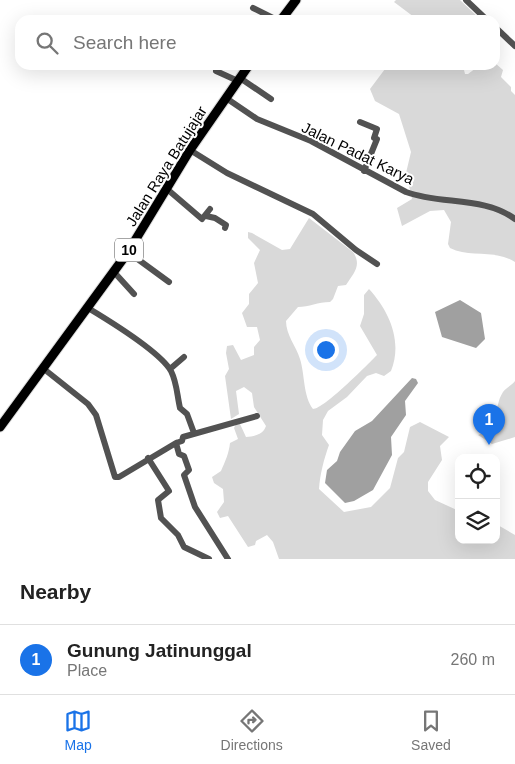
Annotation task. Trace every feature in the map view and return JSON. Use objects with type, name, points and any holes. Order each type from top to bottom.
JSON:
[{"type":"highway","points":[[285,15],[296,0]]},
{"type":"highway","name":"Jalan Raya Batujajar","points":[[0,428],[128,252],[190,150],[246,70]]},
{"type":"street","points":[[466,0],[482,15]]},
{"type":"street","points":[[253,8],[267,15]]},
{"type":"street","points":[[500,32],[515,46]]},
{"type":"street","points":[[216,71],[239,80],[270,99]]},
{"type":"street","name":"Jalan Padat Karya","points":[[226,98],[257,119],[311,141],[364,171],[421,197],[493,208],[506,212],[515,219]]},
{"type":"street","points":[[360,122],[377,129],[374,138],[377,139],[364,171]]},
{"type":"street","points":[[190,150],[227,173],[313,214],[356,250],[377,264]]},
{"type":"street","points":[[167,190],[202,219],[210,209]]},
{"type":"street","points":[[206,216],[226,225],[225,228]]},
{"type":"street","points":[[128,252],[169,282]]},
{"type":"street","points":[[114,272],[134,294]]},
{"type":"street","points":[[88,308],[114,324],[170,369],[176,381],[180,408],[188,414],[194,433]]},
{"type":"street","points":[[170,369],[184,357]]},
{"type":"street","points":[[44,369],[88,404],[96,415],[115,477],[119,477],[148,458],[182,441],[182,437],[258,416]]},
{"type":"street","points":[[176,443],[179,454],[184,456],[188,465],[189,470],[184,475],[192,502],[228,559]]},
{"type":"street","points":[[148,458],[169,491],[158,500],[161,518],[174,530],[184,547],[209,559]]},
{"type":"shaded area","points":[[396,0],[460,0],[476,15],[411,15],[394,2]]},
{"type":"shaded area","points":[[500,67],[503,70],[501,77],[511,87],[511,91],[515,95],[515,262],[491,254],[466,253],[450,248],[448,244],[451,222],[444,210],[430,211],[402,226],[397,208],[412,199],[406,173],[411,152],[399,114],[375,101],[370,89],[384,70],[464,70],[465,74],[473,70],[500,70]]},
{"type":"shaded area","points":[[309,218],[353,252],[357,261],[352,277],[346,285],[338,286],[330,302],[298,307],[286,321],[286,326],[302,365],[307,398],[313,409],[335,395],[377,355],[360,326],[364,314],[364,295],[369,289],[383,307],[395,338],[394,360],[391,371],[384,376],[376,373],[367,376],[347,397],[328,411],[323,420],[322,435],[329,445],[322,467],[319,489],[344,512],[371,507],[390,488],[398,458],[404,452],[410,427],[420,422],[449,437],[440,446],[442,460],[428,482],[428,491],[435,500],[455,509],[455,544],[500,544],[500,526],[515,535],[515,559],[279,559],[273,542],[267,535],[256,541],[255,545],[248,547],[228,516],[220,518],[217,512],[224,502],[223,489],[214,483],[212,477],[221,471],[230,443],[238,439],[234,428],[236,424],[240,424],[246,437],[260,433],[266,426],[254,407],[252,393],[244,387],[236,391],[239,414],[231,419],[225,376],[229,369],[226,353],[227,346],[233,345],[241,360],[254,355],[254,347],[260,340],[257,327],[247,327],[242,313],[249,304],[249,294],[258,283],[254,263],[260,250],[248,238],[248,232],[282,250],[290,249]]},
{"type":"shaded area","points":[[460,300],[481,313],[485,339],[476,348],[442,337],[435,312]]},
{"type":"shaded area","points":[[412,378],[416,379],[418,383],[405,401],[406,415],[391,437],[392,455],[373,490],[354,501],[345,503],[325,483],[327,470],[337,461],[340,452],[355,431],[372,421]]},
{"type":"shaded area","points":[[515,381],[515,437],[492,444],[478,435],[491,427],[503,392]]},
{"type":"place","name":"Gunung Jatinunggal","points":[[489,445]]}]
